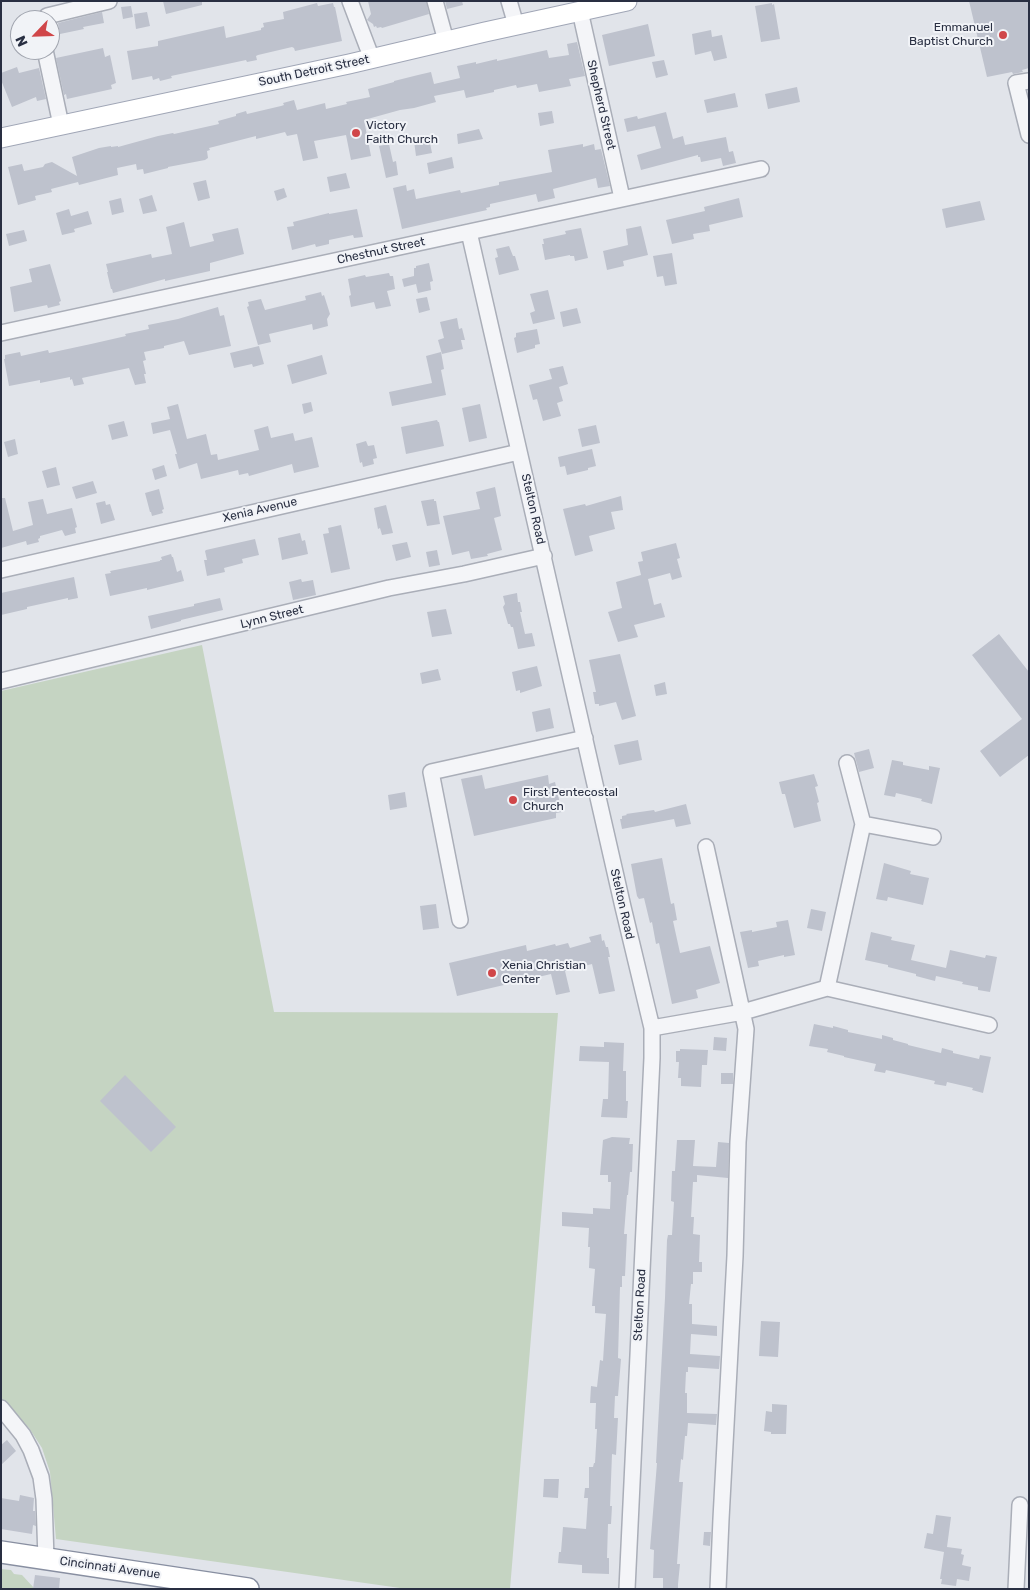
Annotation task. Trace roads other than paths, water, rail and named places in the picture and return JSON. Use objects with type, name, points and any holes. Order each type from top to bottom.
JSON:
[{"type":"highway","name":"Cincinnati Avenue","points":[[1,1552],[248,1589]]},
{"type":"main road","name":"South Detroit Street","points":[[1,138],[372,59],[627,1]]},
{"type":"street","points":[[60,13],[109,1]]},
{"type":"street","points":[[350,1],[372,59]]},
{"type":"street","points":[[435,1],[446,41]]},
{"type":"street","points":[[509,1],[516,25]]},
{"type":"street","name":"Shepherd Street","points":[[580,11],[622,198]]},
{"type":"street","points":[[47,60],[61,125]]},
{"type":"street","points":[[1029,81],[1016,83],[1029,135]]},
{"type":"street","name":"Chestnut Street","points":[[1,333],[761,169]]},
{"type":"street","name":"Stelton Road","points":[[469,232],[652,1028],[627,1589]]},
{"type":"street","name":"Xenia Avenue","points":[[1,570],[519,452]]},
{"type":"street","name":"Lynn Street","points":[[1,682],[389,588],[544,556]]},
{"type":"street","points":[[460,920],[430,772],[585,738]]},
{"type":"street","points":[[827,988],[862,824],[846,763]]},
{"type":"street","points":[[862,824],[933,837]]},
{"type":"street","points":[[706,847],[746,1029],[738,1142],[735,1256],[718,1589]]},
{"type":"street","points":[[652,1028],[743,1012],[827,988],[989,1025]]},
{"type":"street","points":[[1,1408],[27,1442],[40,1478],[44,1499],[46,1559]]},
{"type":"street","points":[[1016,1589],[1020,1505]]},
{"type":"place","name":"Emmanuel Baptist Church","points":[[1003,35]]},
{"type":"place","name":"Victory Faith Church","points":[[356,133]]},
{"type":"place","name":"First Pentecostal Church","points":[[513,800]]},
{"type":"place","name":"Xenia Christian Center","points":[[492,973]]}]
